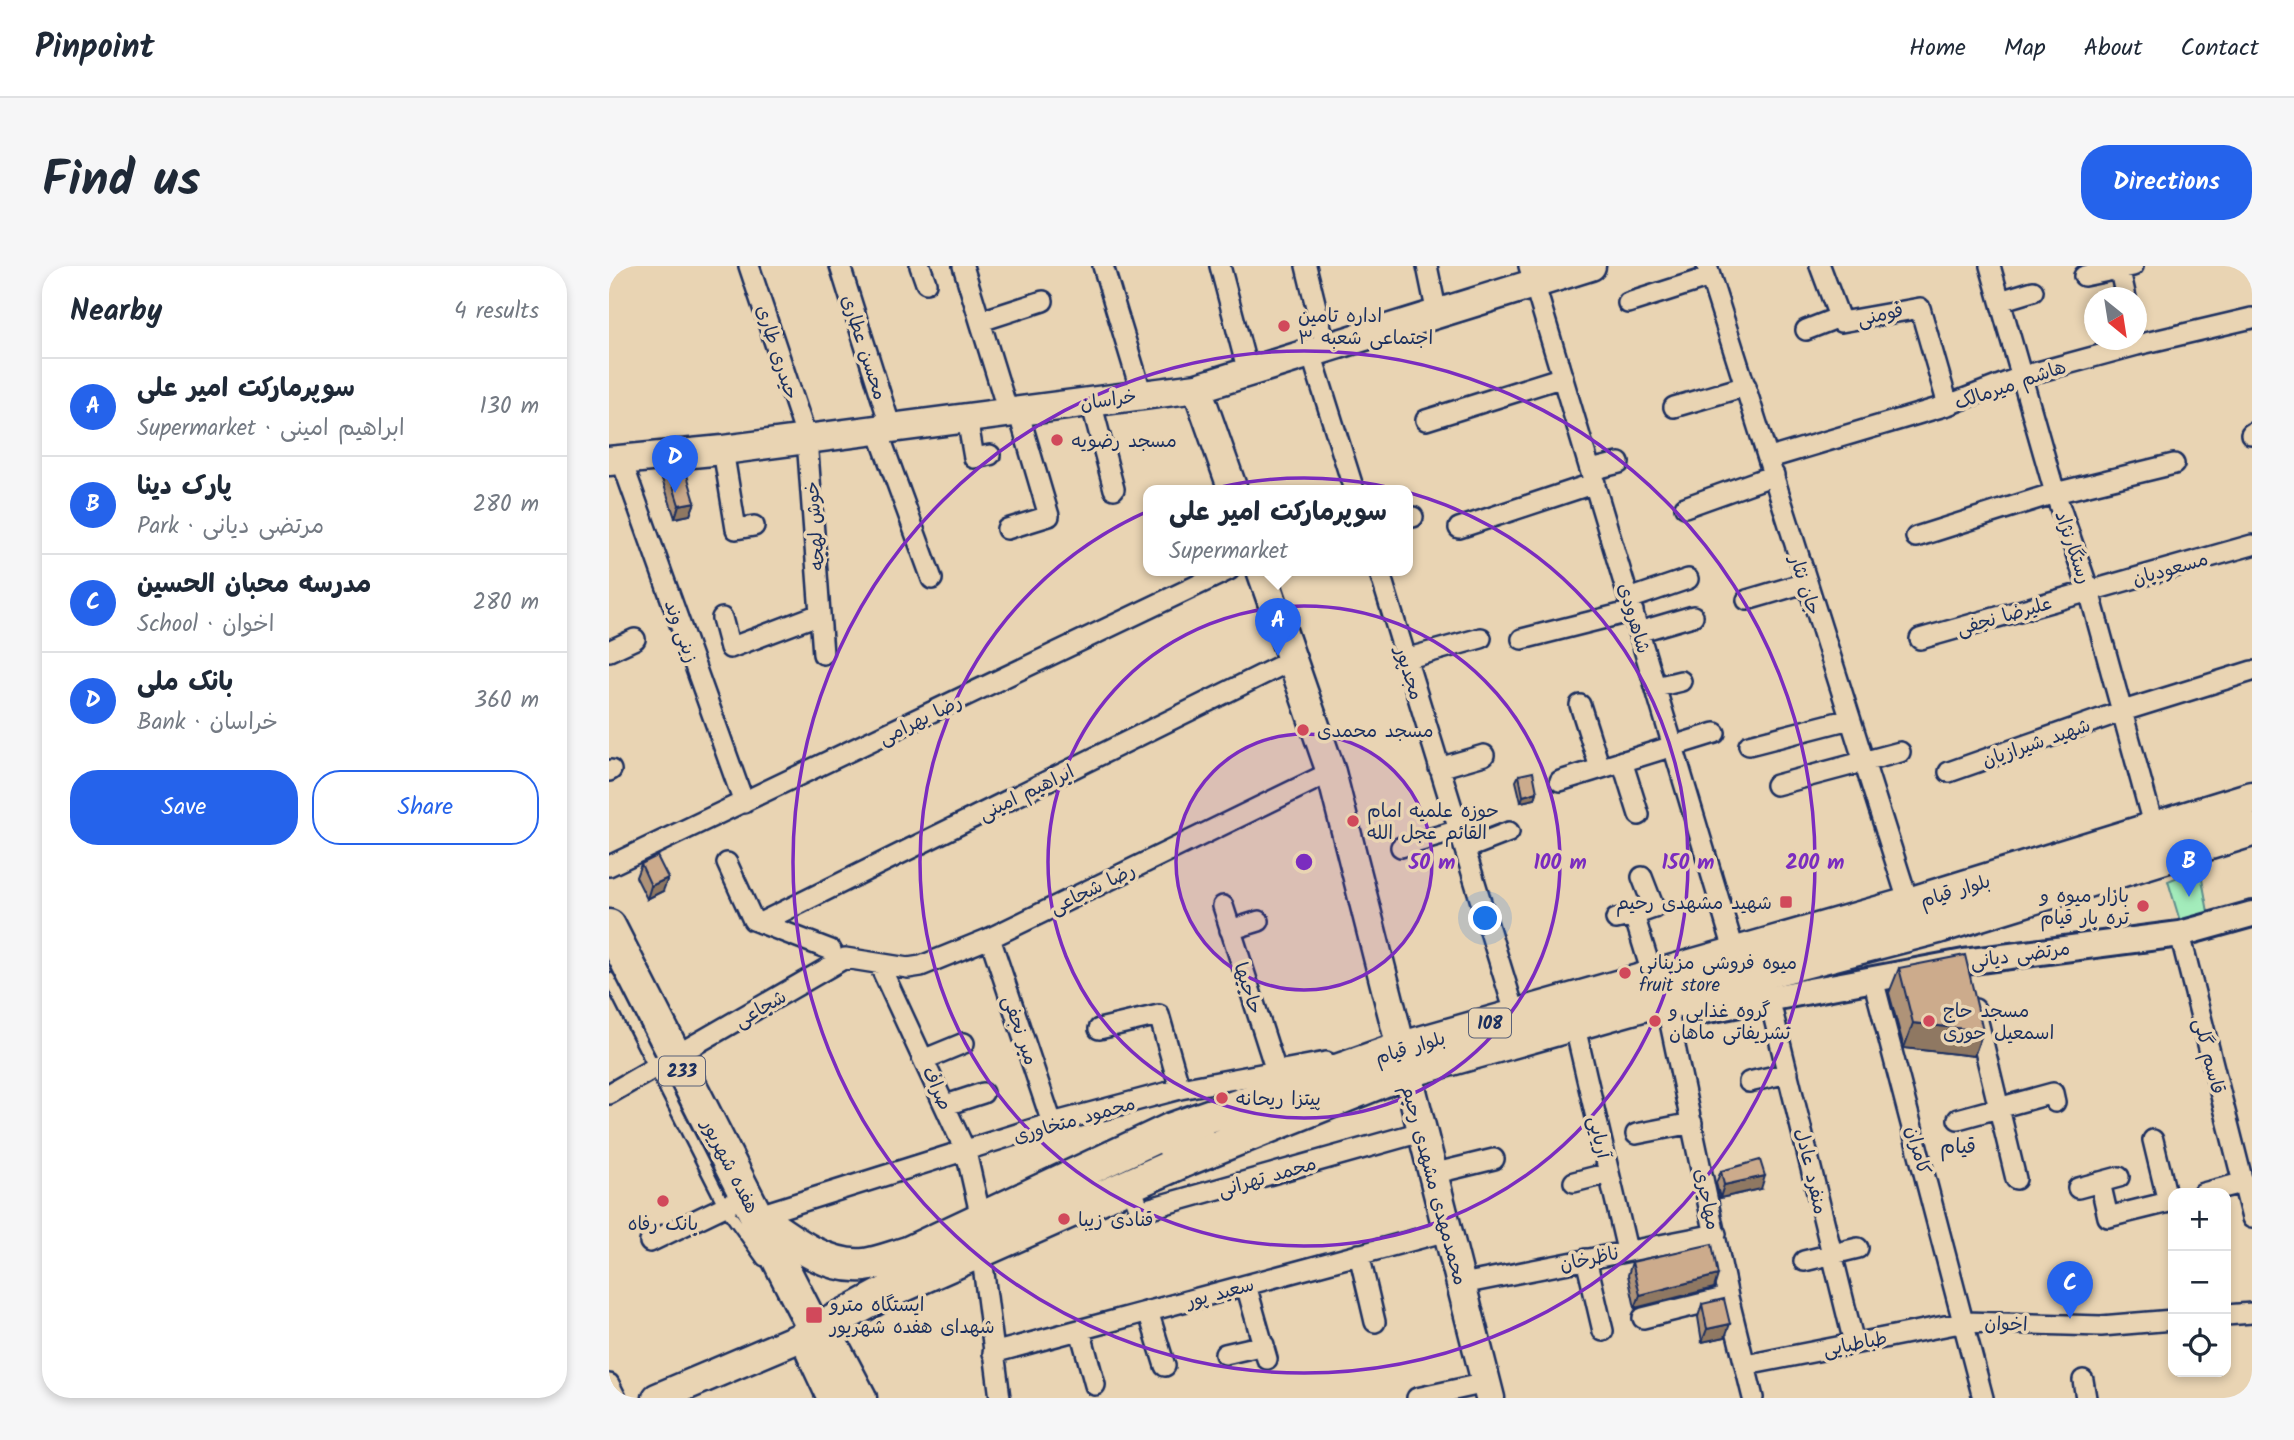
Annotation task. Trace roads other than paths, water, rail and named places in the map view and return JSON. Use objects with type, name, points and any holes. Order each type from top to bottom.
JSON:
[{"type":"main road","name":"خراسان","points":[[615,460],[723,450],[1198,388],[1437,314],[1532,275],[1591,266]]},
{"type":"main road","points":[[1198,388],[1231,485]]},
{"type":"main road","name":"محمدمهدی مشهدی رحیم","points":[[1263,576],[1331,772],[1361,885],[1402,1061],[1488,1391]]},
{"type":"main road","name":"بلوار قیام","points":[[742,1206],[793,1241],[835,1263],[867,1265],[908,1253],[1172,1129],[1402,1061],[1574,1024],[1735,953],[1909,904],[2252,798]]},
{"type":"main road","name":"بلوار قیام","points":[[815,1331],[884,1294],[981,1250],[1121,1177],[1516,1016],[1659,988],[1938,927],[2252,830]]},
{"type":"main road","name":"هفده شهریور","points":[[609,926],[665,1063],[742,1206],[815,1331],[831,1342],[860,1398]]},
{"type":"main road","points":[[657,1398],[815,1331]]},
{"type":"main road","name":"هفده شهریور","points":[[815,1331],[812,1352],[834,1398]]},
{"type":"street","name":"حیدری طاری","points":[[749,266],[807,439]]},
{"type":"street","name":"محسن عطاری","points":[[839,266],[884,428],[932,579]]},
{"type":"street","points":[[963,266],[1049,516],[1007,529]]},
{"type":"street","points":[[1103,266],[1142,395]]},
{"type":"street","points":[[1220,266],[1248,372]]},
{"type":"street","points":[[1306,266],[1319,351],[1353,485]]},
{"type":"street","points":[[1427,266],[1437,314]]},
{"type":"street","name":"فومنی","points":[[1820,266],[1837,318],[1845,322],[1920,307],[1948,405]]},
{"type":"street","name":"رستگارنژاد","points":[[1990,266],[2055,493],[2089,591],[2154,828]]},
{"type":"street","points":[[2084,276],[2124,267],[2125,287]]},
{"type":"street","points":[[1628,303],[1709,271]]},
{"type":"street","name":"جان نثار","points":[[1709,271],[1772,466],[1805,583],[1909,904]]},
{"type":"street","name":"شاهرودی","points":[[1532,275],[1735,953]]},
{"type":"street","points":[[2000,300],[2033,291]]},
{"type":"street","points":[[981,321],[1043,301]]},
{"type":"street","points":[[1806,330],[1837,318]]},
{"type":"street","name":"هاشم میرمالک","points":[[2147,340],[2252,318]]},
{"type":"street","name":"هاشم میرمالک","points":[[1685,507],[1772,466],[1948,405],[2022,376],[2109,350]]},
{"type":"street","points":[[1426,421],[1563,377]]},
{"type":"street","points":[[1674,407],[1746,386]]},
{"type":"street","points":[[1091,402],[1114,489]]},
{"type":"street","points":[[967,418],[976,457]]},
{"type":"street","name":"خوش لهجه","points":[[807,439],[823,654]]},
{"type":"street","points":[[723,450],[736,529],[754,526]]},
{"type":"street","name":"زینی وند","points":[[615,460],[744,803]]},
{"type":"street","points":[[1459,528],[1593,477],[1619,463]]},
{"type":"street","points":[[1916,537],[2055,493],[2174,464]]},
{"type":"street","name":"مسعودیان","points":[[2089,591],[2252,545]]},
{"type":"street","name":"رضا بهرامی","points":[[609,866],[1217,576]]},
{"type":"street","name":"مجدپور","points":[[1381,576],[1516,1016]]},
{"type":"street","points":[[1522,639],[1631,605],[1688,579]]},
{"type":"street","points":[[1747,600],[1805,583]]},
{"type":"street","name":"علیرضا نجفی","points":[[1920,639],[2089,591]]},
{"type":"street","points":[[722,618],[730,648],[820,614]]},
{"type":"street","points":[[1639,632],[1693,616]]},
{"type":"street","points":[[1405,659],[1481,638]]},
{"type":"street","points":[[609,652],[635,639]]},
{"type":"street","name":"ابراهیم امینی","points":[[760,923],[1292,660]]},
{"type":"street","name":"شهید شیرازیان","points":[[1949,772],[2123,711],[2252,671]]},
{"type":"street","points":[[1655,687],[1681,681]]},
{"type":"street","points":[[1580,705],[1599,768]]},
{"type":"street","points":[[1749,745],[1850,719]]},
{"type":"street","points":[[1560,780],[1715,733]]},
{"type":"street","points":[[1776,785],[1900,752]]},
{"type":"street","points":[[1439,768],[1484,755]]},
{"type":"street","points":[[1622,761],[1639,815]]},
{"type":"street","name":"رضا شجاعی","points":[[760,923],[838,954],[879,964],[921,966],[990,938],[1331,772]]},
{"type":"street","points":[[1401,846],[1509,832]]},
{"type":"street","points":[[727,863],[753,919],[760,923]]},
{"type":"street","name":"مهاجری","points":[[1642,877],[1654,908],[1625,917],[1659,988],[1753,1398]]},
{"type":"street","name":"حاجیها","points":[[1223,906],[1276,1071]]},
{"type":"street","name":"مرتضی دیانی","points":[[1659,988],[1703,1011],[1873,979],[1967,975],[2180,934],[2252,914]]},
{"type":"street","points":[[1230,930],[1259,921]]},
{"type":"street","name":"قاسم گلی","points":[[2180,934],[2244,1175],[2252,1217]]},
{"type":"street","name":"میر نجفی","points":[[990,938],[1052,1123]]},
{"type":"street","name":"شجاعی","points":[[609,1094],[665,1063],[838,954]]},
{"type":"street","name":"صراف","points":[[879,964],[966,1152],[982,1218]]},
{"type":"street","points":[[1967,975],[2015,1179]]},
{"type":"street","name":"کامران","points":[[1873,979],[1983,1398]]},
{"type":"street","name":"منفرد عادل","points":[[1769,998],[1854,1343]]},
{"type":"street","points":[[1099,1029],[1159,1015],[1180,1088]]},
{"type":"street","name":"آریایی","points":[[1574,1024],[1627,1250]]},
{"type":"street","points":[[925,1059],[964,1044]]},
{"type":"street","name":"محمود متخاوری","points":[[650,1242],[742,1206],[966,1152],[1052,1123],[1180,1088],[1276,1071],[1402,1061]]},
{"type":"street","points":[[1749,1082],[1789,1073]]},
{"type":"street","points":[[946,1105],[983,1093]]},
{"type":"street","points":[[1958,1119],[2053,1093],[2055,1102]]},
{"type":"street","points":[[1636,1135],[1692,1123]]},
{"type":"street","name":"محمد تهرانی","points":[[1121,1177],[1140,1211],[1421,1132]]},
{"type":"street","points":[[2153,1140],[2168,1191]]},
{"type":"street","points":[[1432,1174],[1494,1159]]},
{"type":"street","points":[[1574,1182],[1609,1173]]},
{"type":"street","points":[[2214,1188],[2244,1175]]},
{"type":"street","points":[[2078,1188],[2109,1180],[2108,1217],[2168,1202]]},
{"type":"street","name":"سعید پور","points":[[993,1353],[1447,1231]]},
{"type":"street","name":"ناظرخان","points":[[1462,1284],[1716,1234]]},
{"type":"street","points":[[1804,1261],[1858,1248]]},
{"type":"street","points":[[981,1250],[1000,1398]]},
{"type":"street","points":[[1359,1254],[1375,1322]]},
{"type":"street","points":[[1586,1259],[1603,1331]]},
{"type":"street","points":[[1225,1354],[1265,1352],[1246,1285]]},
{"type":"street","points":[[1643,1318],[1728,1297]]},
{"type":"street","points":[[1148,1311],[1164,1366]]},
{"type":"street","points":[[2231,1315],[2252,1313]]},
{"type":"street","name":"اخوان","points":[[1965,1322],[2101,1326],[2168,1320]]},
{"type":"street","name":"طباطبایی","points":[[1746,1365],[1965,1322]]},
{"type":"street","points":[[1080,1329],[1095,1385]]},
{"type":"street","points":[[609,1384],[616,1398]]},
{"type":"street","points":[[1417,1398],[1488,1391]]},
{"type":"lane","points":[[1365,1076],[1402,1061],[1698,977]]},
{"type":"lane","points":[[609,978],[665,1063]]},
{"type":"lane","points":[[1151,1155],[1215,1130]]},
{"type":"lane","points":[[908,1253],[1121,1177]]},
{"type":"place","name":"اداره تامین اجتماعی شعبه ۳","points":[[1284,326]]},
{"type":"place","name":"مسجد رضویه","points":[[1057,440]]},
{"type":"place","name":"بانک ملی","points":[[675,493]]},
{"type":"place","name":"سوپرمارکت امیر علی","points":[[1278,656]]},
{"type":"place","name":"مسجد محمدی","points":[[1303,730]]},
{"type":"place","name":"حوزه علمیه امام القائم عجل الله","points":[[1353,821]]},
{"type":"place","name":"پارک دینا","points":[[2189,897]]},
{"type":"place","name":"شهید مشهدی رحیم","points":[[1786,902]]},
{"type":"place","name":"بازار میوه و تره بار قیام","points":[[2143,906]]},
{"type":"place","name":"میوه فروشی مزینانی fruit store","points":[[1625,973]]},
{"type":"place","name":"گروه غذایی و تشریفاتی ماهان","points":[[1655,1021]]},
{"type":"place","name":"مسجد حاج اسمعیل حوری","points":[[1929,1021]]},
{"type":"place","name":"پیتزا ریحانه","points":[[1222,1098]]},
{"type":"place","name":"بانک رفاه","points":[[663,1201]]},
{"type":"place","name":"قنادی زیبا","points":[[1064,1219]]},
{"type":"place","name":"ایستگاه مترو شهدای هفده شهریور","points":[[814,1315]]},
{"type":"place","name":"مدرسه محبان الحسین","points":[[2070,1319]]},
{"type":"district","name":"قیام","points":[[1958,1146]]}]
